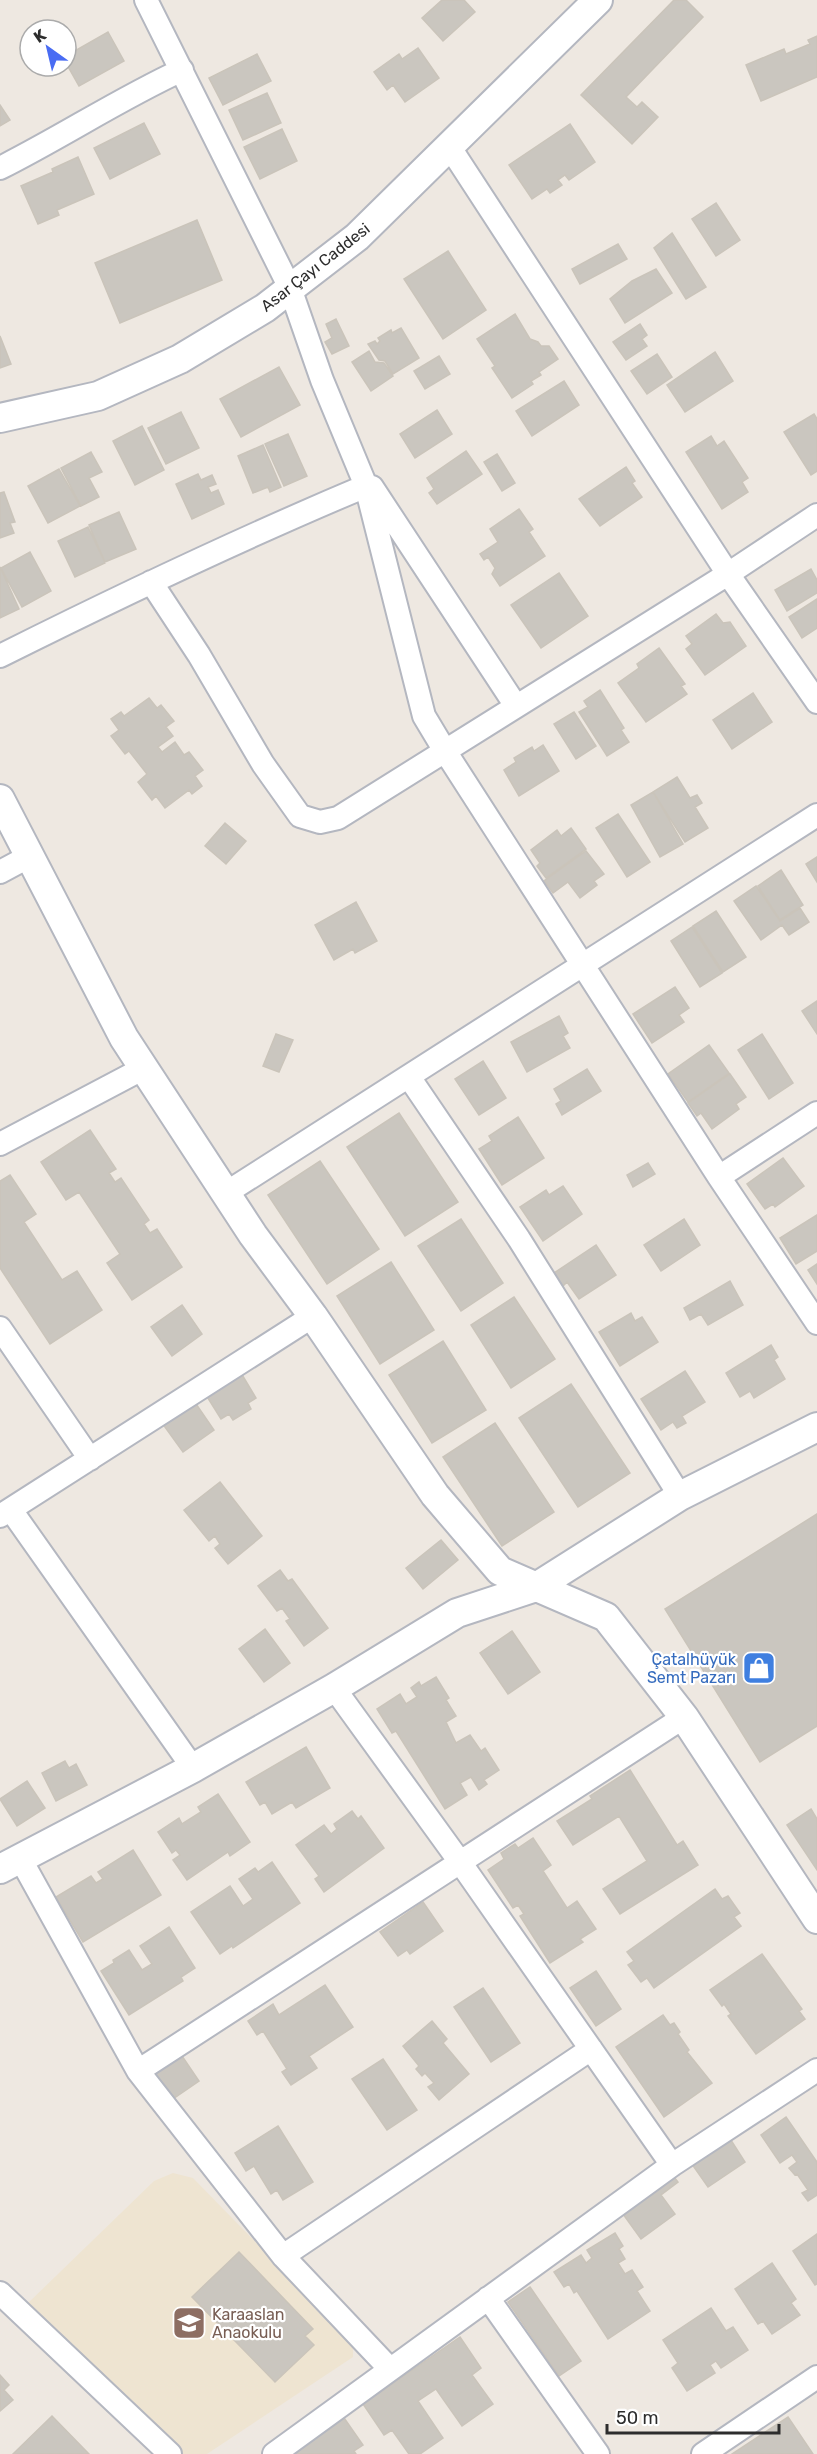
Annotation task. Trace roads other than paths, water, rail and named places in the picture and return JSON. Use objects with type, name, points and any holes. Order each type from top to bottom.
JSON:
[{"type":"street","points":[[146,0],[290,288],[322,381],[362,476],[424,716],[719,1177],[817,1323]]},
{"type":"street","name":"Asar Çayı Caddesi","points":[[0,418],[98,396],[180,358],[265,308],[357,237],[590,3]]},
{"type":"street","points":[[0,168],[40,148],[148,86],[182,70]]},
{"type":"street","points":[[449,146],[728,574],[817,702]]},
{"type":"street","points":[[0,656],[269,527],[362,476]]},
{"type":"street","points":[[362,476],[516,706]]},
{"type":"street","points":[[151,582],[199,655],[263,764],[300,816],[320,822],[338,818],[445,752],[728,574],[817,515]]},
{"type":"street","points":[[0,799],[124,1038],[253,1235],[313,1316],[435,1495],[500,1571],[606,1617],[684,1717],[817,1919]]},
{"type":"street","points":[[226,1193],[817,815]]},
{"type":"street","points":[[0,872],[28,856]]},
{"type":"street","points":[[0,1144],[144,1068]]},
{"type":"street","points":[[409,1077],[519,1239],[680,1497]]},
{"type":"street","points":[[719,1177],[817,1113]]},
{"type":"street","points":[[192,1768],[6,1513],[313,1316]]},
{"type":"street","points":[[0,1328],[90,1459]]},
{"type":"street","points":[[390,2369],[283,2256],[138,2071],[10,1863],[192,1768],[334,1688],[457,1613],[537,1587],[680,1497],[817,1427]]},
{"type":"street","points":[[334,1688],[460,1862],[672,2165]]},
{"type":"street","points":[[138,2071],[684,1717]]},
{"type":"street","points":[[283,2256],[591,2049]]},
{"type":"street","points":[[274,2454],[672,2165],[817,2070]]},
{"type":"street","points":[[0,2293],[170,2454]]},
{"type":"street","points":[[488,2298],[598,2454]]},
{"type":"street","points":[[703,2454],[817,2377]]},
{"type":"place","name":"Çatalhüyük Semt Pazarı","points":[[759,1668]]},
{"type":"place","name":"Karaaslan Anaokulu","points":[[189,2323]]}]
